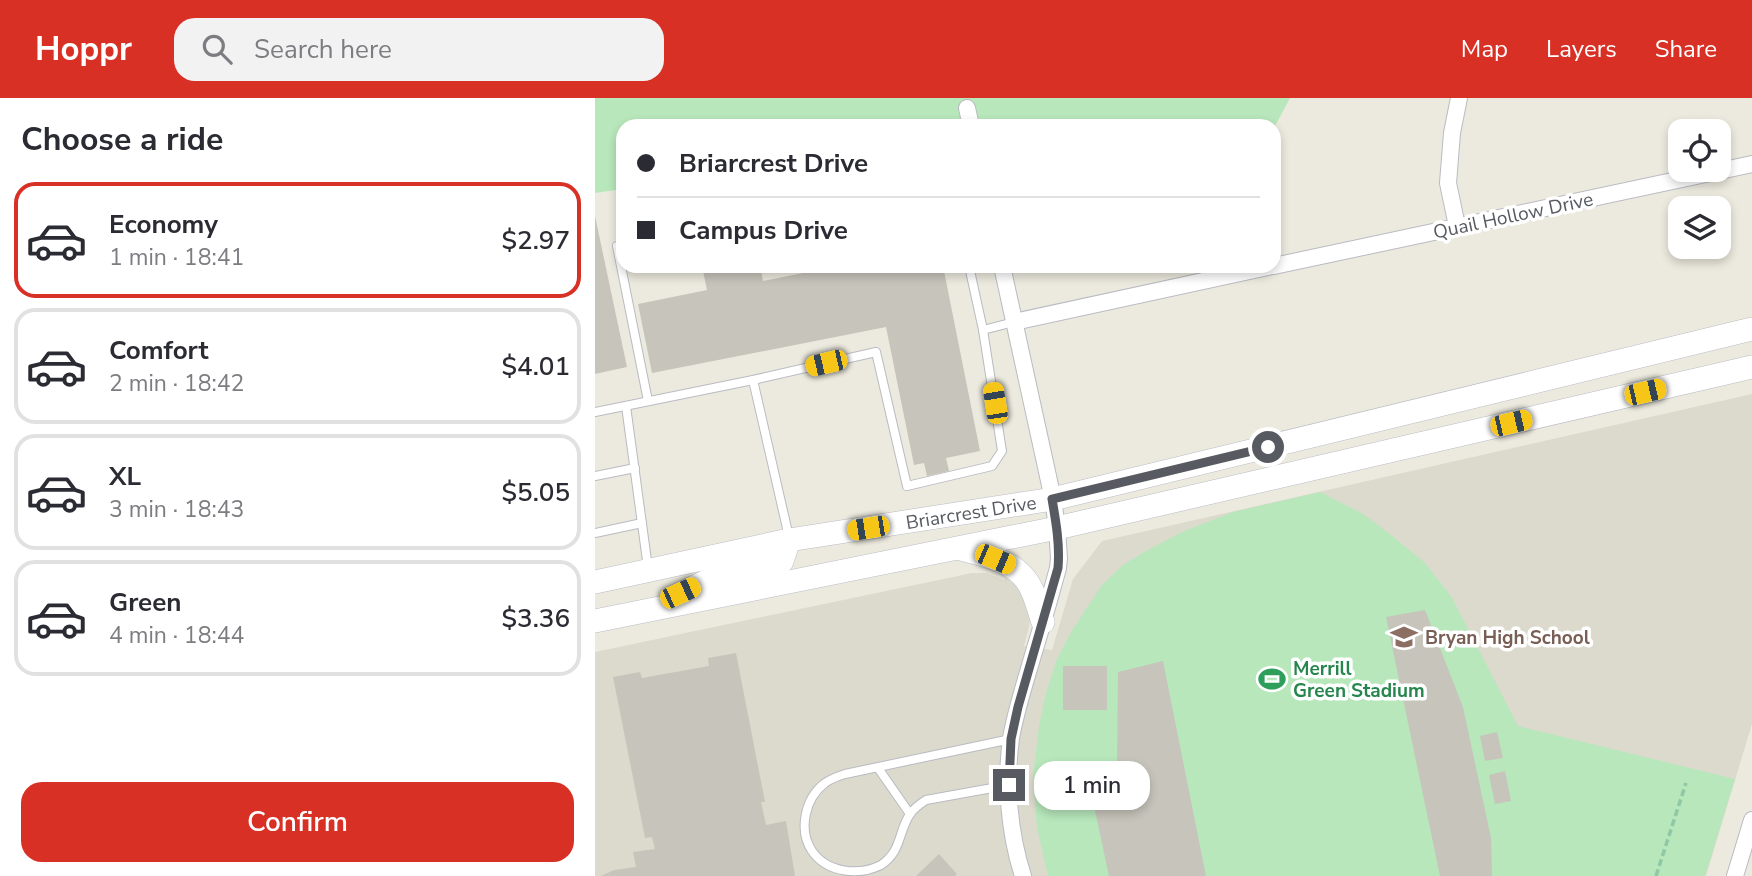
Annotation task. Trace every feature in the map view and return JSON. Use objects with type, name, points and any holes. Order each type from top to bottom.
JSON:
[{"type":"main road","name":"Briarcrest Drive","points":[[595,582],[789,540],[1052,499],[1752,329]]},
{"type":"main road","name":"Briarcrest Drive","points":[[595,621],[1057,528],[1752,368]]},
{"type":"main road","points":[[641,612],[719,575],[782,561],[789,540]]},
{"type":"main road","points":[[958,548],[995,559],[1019,572],[1027,580],[1043,622]]},
{"type":"street","points":[[1457,226],[1448,183],[1452,133],[1459,98]]},
{"type":"street","points":[[970,101],[971,119]]},
{"type":"street","name":"Quail Hollow Drive","points":[[1281,264],[1752,164]]},
{"type":"street","points":[[1004,273],[1052,499],[1059,555],[1058,568],[1022,690],[1011,739],[1009,785],[1014,840],[1023,876]]},
{"type":"street","name":"Quail Hollow Drive","points":[[1014,321],[1240,273]]},
{"type":"street","points":[[1735,876],[1752,820]]},
{"type":"lane","points":[[622,273],[648,401]]},
{"type":"lane","points":[[595,412],[876,352],[907,486],[992,466],[1002,452],[983,330],[970,273]]},
{"type":"lane","points":[[983,330],[1014,321]]},
{"type":"lane","points":[[753,380],[789,540]]},
{"type":"lane","points":[[626,406],[649,571]]},
{"type":"lane","points":[[595,476],[635,468]]},
{"type":"lane","points":[[595,533],[642,523]]},
{"type":"lane","points":[[1009,785],[926,800],[910,814],[899,845],[891,856],[868,871],[853,873],[837,870],[824,863],[813,852],[806,838],[808,805],[824,783],[834,778],[1011,739]]},
{"type":"lane","points":[[878,768],[910,814]]},
{"type":"path","points":[[1656,876],[1686,783]]},
{"type":"shaded area","name":"Bryan High School","points":[[1752,394],[1752,724],[1706,876],[595,876],[595,652],[972,573],[986,573],[1004,580],[1007,575],[1024,594],[1031,610],[1024,646],[1052,650],[1073,579],[1102,541]]},
{"type":"green space","points":[[595,98],[1290,98],[1279,119],[616,119],[616,190],[595,193]]},
{"type":"green space","name":"Merrill Green Stadium","points":[[1320,492],[1363,514],[1425,563],[1451,596],[1518,726],[1735,779],[1705,876],[1048,876],[1037,828],[1033,777],[1039,726],[1056,661],[1071,632],[1102,585],[1123,565],[1182,532],[1233,512]]},
{"type":"building","points":[[595,216],[627,367],[595,374]]},
{"type":"building","points":[[703,273],[761,273],[763,281],[803,273],[944,273],[980,451],[946,458],[949,471],[927,476],[924,463],[914,465],[886,327],[652,373],[638,304],[707,290]]},
{"type":"building","points":[[1425,610],[1463,707],[1491,838],[1492,876],[1440,876],[1386,617]]},
{"type":"building","points":[[736,653],[765,802],[761,802],[766,825],[786,821],[795,876],[601,876],[614,870],[636,867],[633,852],[655,849],[652,837],[645,838],[613,677],[640,672],[642,678],[709,666],[708,658]]},
{"type":"building","points":[[1163,661],[1206,876],[1109,876],[1093,801],[1122,795],[1117,762],[1118,672]]},
{"type":"building","points":[[1063,666],[1107,666],[1107,710],[1063,710]]},
{"type":"building","points":[[1497,732],[1503,758],[1485,761],[1480,736]]},
{"type":"building","points":[[1505,771],[1511,801],[1495,804],[1489,775]]},
{"type":"building","points":[[939,854],[957,874],[955,876],[916,876]]},
{"type":"place","name":"Bryan High School","points":[[1404,637]]},
{"type":"place","name":"Merrill Green Stadium","points":[[1272,679]]},
{"type":"route","points":[[1009,785],[1011,739],[1018,707],[1058,568],[1057,528],[1052,499],[1268,447]]}]
